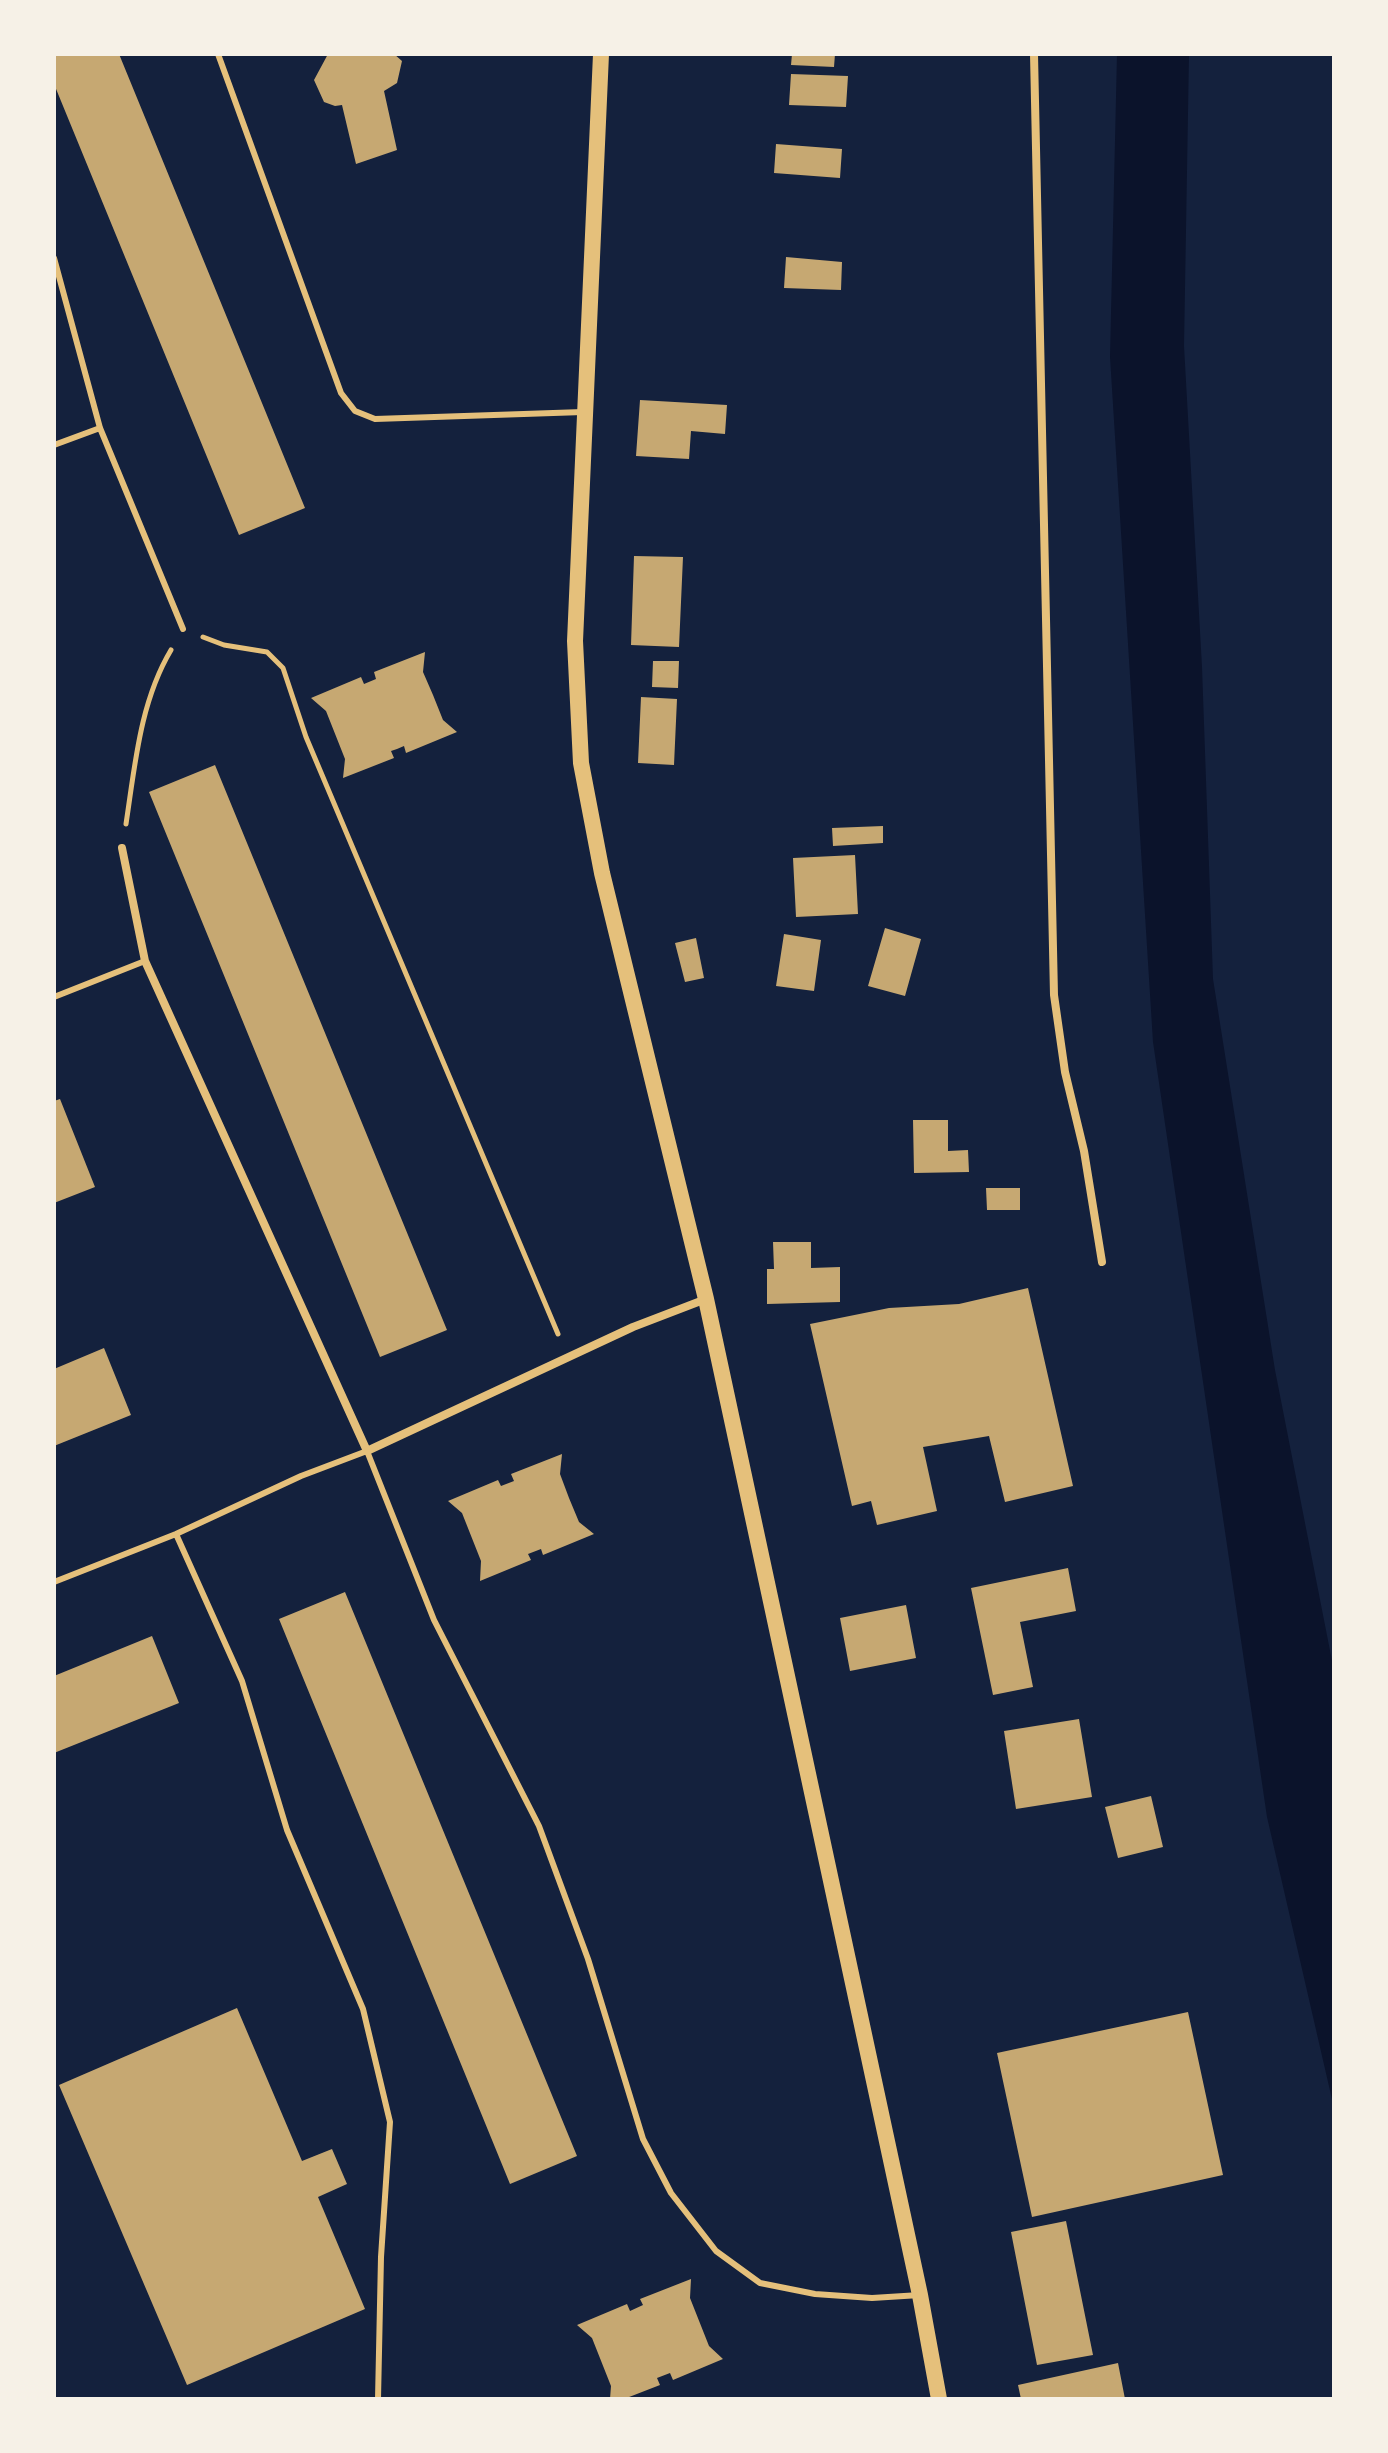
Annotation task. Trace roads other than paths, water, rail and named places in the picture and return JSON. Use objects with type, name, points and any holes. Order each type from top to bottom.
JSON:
[{"type":"main road","points":[[601,54],[575,641],[581,763],[602,873],[706,1299],[920,2295],[939,2399]]},
{"type":"street","points":[[1034,54],[1054,995],[1065,1072],[1084,1151],[1102,1262]]},
{"type":"street","points":[[122,848],[145,961],[367,1451],[633,1327],[706,1299]]},
{"type":"lane","points":[[218,54],[341,393],[355,411],[375,419],[583,412]]},
{"type":"lane","points":[[54,258],[100,428],[183,629]]},
{"type":"lane","points":[[54,445],[100,428]]},
{"type":"lane","points":[[54,997],[145,961]]},
{"type":"lane","points":[[54,1582],[176,1534],[301,1476],[367,1451],[434,1620],[539,1826],[588,1959],[643,2139],[671,2193],[716,2251],[760,2283],[815,2294],[872,2298],[920,2295]]},
{"type":"lane","points":[[176,1534],[242,1681],[287,1830],[363,2009],[390,2122],[381,2257],[378,2399]]},
{"type":"water","points":[[1117,54],[1189,54],[1184,346],[1202,667],[1213,979],[1275,1370],[1334,1671],[1334,2108],[1267,1817],[1153,1042],[1110,357]]}]
